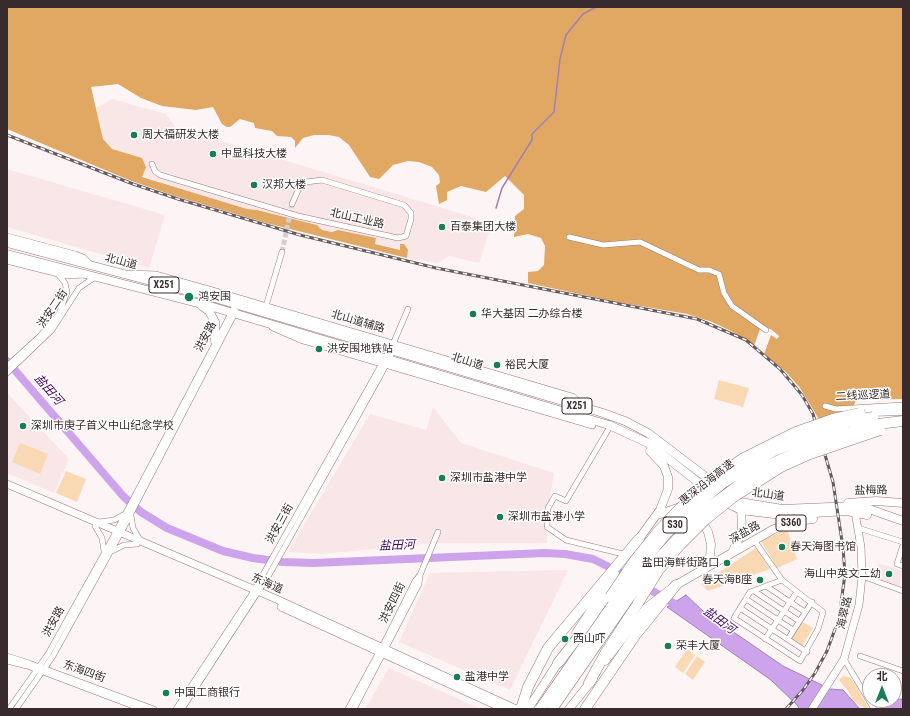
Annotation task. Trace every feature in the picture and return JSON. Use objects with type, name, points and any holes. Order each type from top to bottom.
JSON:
[{"type":"highway","points":[[589,683],[606,652],[658,571],[680,545],[705,520],[736,496],[781,467],[875,421],[903,410]]},
{"type":"highway","points":[[558,663],[610,597],[635,560],[666,523],[687,501],[730,468],[761,449],[796,432],[833,419],[903,422]]},
{"type":"highway","name":"惠深沿海高速","points":[[540,709],[641,564],[666,534],[692,508],[723,483],[772,452],[825,430],[875,421]]},
{"type":"highway","name":"惠深沿海高速","points":[[552,709],[649,569],[700,514],[752,475],[777,461],[829,438],[875,421]]},
{"type":"highway","points":[[521,709],[528,687],[548,648],[639,539]]},
{"type":"highway","points":[[585,709],[656,604],[676,586]]},
{"type":"main road","name":"北山道","points":[[7,243],[238,303],[392,348],[625,422],[648,433],[741,506],[782,515],[855,512],[872,516],[903,527]]},
{"type":"main road","name":"北山道","points":[[7,254],[198,303],[385,362],[511,396],[609,426],[642,439],[724,502]]},
{"type":"main road","points":[[198,303],[209,311],[215,322],[215,341]]},
{"type":"main road","points":[[491,396],[511,396]]},
{"type":"main road","points":[[564,412],[644,447],[657,456],[664,466],[668,477],[667,494],[655,516],[639,539]]},
{"type":"main road","name":"盐梅路","points":[[840,506],[867,501],[903,503]]},
{"type":"main road","points":[[655,516],[684,506],[724,502],[741,506],[742,531],[733,552]]},
{"type":"main road","points":[[684,506],[698,514],[710,536],[710,557],[703,570]]},
{"type":"main road","name":"北山道","points":[[741,506],[782,509],[840,506],[863,508],[903,521]]},
{"type":"main road","name":"深盐路","points":[[676,586],[774,529],[798,521],[840,517],[855,512]]},
{"type":"main road","points":[[798,521],[819,513]]},
{"type":"main road","points":[[528,709],[558,663],[607,579]]},
{"type":"main road","points":[[569,709],[639,616],[656,604]]},
{"type":"street","name":"北山工业路","points":[[152,164],[155,171],[160,175],[291,214],[398,238],[406,236],[411,219],[411,213],[404,205],[322,180],[306,182],[300,186],[292,204]]},
{"type":"street","points":[[7,237],[76,255],[89,264]]},
{"type":"street","points":[[570,237],[603,245],[640,242],[699,270],[709,270],[719,274],[724,293],[732,306],[766,330]]},
{"type":"street","points":[[266,306],[282,252]]},
{"type":"street","points":[[7,260],[58,274],[74,276],[88,274]]},
{"type":"street","name":"洪安二街","points":[[7,373],[53,322],[64,305],[67,287],[63,279],[58,274]]},
{"type":"street","name":"洪安二街","points":[[7,366],[19,360],[52,330],[79,288],[89,280],[100,277]]},
{"type":"street","name":"北山道辅路","points":[[238,303],[266,306],[392,348]]},
{"type":"street","name":"洪安路","points":[[10,709],[41,669],[104,554],[118,533],[238,303]]},
{"type":"street","name":"洪安三街","points":[[182,709],[268,571],[385,362],[408,309]]},
{"type":"street","name":"洪安路","points":[[138,496],[215,341],[233,313]]},
{"type":"street","points":[[385,362],[491,396],[592,425]]},
{"type":"street","name":"二线巡逻道","points":[[825,406],[836,409],[903,404]]},
{"type":"street","points":[[608,430],[566,501],[555,496],[548,508],[547,527],[566,540],[625,557]]},
{"type":"street","name":"东海道","points":[[7,484],[96,524]]},
{"type":"street","name":"东海道","points":[[7,489],[118,533],[516,709]]},
{"type":"street","points":[[104,554],[103,540],[96,524],[117,519],[130,511],[133,528],[140,543],[124,544],[111,552]]},
{"type":"street","name":"海翠路","points":[[812,709],[844,659],[859,605],[862,576],[858,528],[855,512]]},
{"type":"street","points":[[858,528],[903,542]]},
{"type":"street","name":"洪安四街","points":[[354,709],[419,584],[422,569],[433,547],[438,532]]},
{"type":"street","name":"洪安路","points":[[16,709],[111,552],[118,533]]},
{"type":"street","points":[[754,540],[782,580],[820,608],[823,615],[807,652],[800,661],[734,618],[750,592],[782,580]]},
{"type":"street","points":[[903,545],[897,564],[903,566]]},
{"type":"street","points":[[862,576],[903,590]]},
{"type":"street","points":[[766,586],[805,612]]},
{"type":"street","points":[[754,591],[799,621]]},
{"type":"street","points":[[765,639],[797,592]]},
{"type":"street","name":"洪安三街","points":[[176,709],[255,593]]},
{"type":"street","points":[[746,599],[793,630]]},
{"type":"street","points":[[788,639],[812,602]]},
{"type":"street","points":[[740,608],[807,652]]},
{"type":"street","name":"东海道","points":[[383,651],[504,709]]},
{"type":"street","name":"洪安四街","points":[[348,709],[383,651]]},
{"type":"street","name":"东海四街","points":[[7,656],[141,709]]},
{"type":"street","points":[[860,656],[903,671]]},
{"type":"street","points":[[844,659],[862,687]]},
{"type":"street","name":"东海四街","points":[[7,661],[41,669],[154,709]]},
{"type":"shaded area","points":[[7,7],[903,7],[903,399],[856,400],[851,412],[820,421],[800,388],[786,372],[764,354],[771,335],[777,339],[779,336],[766,327],[760,329],[754,346],[751,346],[733,332],[712,322],[687,314],[612,301],[528,283],[528,272],[538,271],[544,265],[545,246],[541,238],[528,234],[514,237],[515,216],[524,209],[524,195],[505,176],[486,192],[461,186],[447,192],[447,200],[439,204],[436,186],[440,183],[439,175],[432,167],[419,162],[408,161],[393,165],[379,179],[370,177],[349,145],[339,137],[314,135],[303,138],[295,148],[295,141],[291,137],[277,136],[272,131],[255,128],[254,123],[240,119],[230,127],[227,127],[222,124],[213,107],[196,110],[162,106],[141,98],[118,84],[91,87],[103,139],[112,149],[142,158],[146,167],[142,177],[247,209],[257,210],[317,225],[322,230],[332,232],[338,230],[376,238],[375,244],[400,250],[400,244],[404,244],[408,250],[407,258],[266,223],[175,196],[129,180],[7,129]]},
{"type":"shaded area","points":[[112,99],[166,114],[175,127],[492,223],[479,263],[449,256],[438,263],[407,258],[408,250],[375,244],[376,238],[322,230],[317,225],[257,210],[247,209],[142,176],[107,146],[103,139],[96,108]]},
{"type":"shaded area","points":[[7,169],[165,215],[149,268],[7,227]]},
{"type":"shaded area","points":[[719,380],[749,388],[743,407],[714,399]]},
{"type":"shaded area","name":"深圳市庚子首义中山纪念学校","points":[[7,393],[69,459],[54,493],[7,473]]},
{"type":"shaded area","name":"深圳市盐港中学","points":[[433,407],[461,443],[554,473],[548,508],[547,543],[433,543],[324,554],[288,552],[370,414],[426,430]]},
{"type":"shaded area","points":[[20,443],[48,454],[40,474],[12,462]]},
{"type":"shaded area","points":[[66,471],[86,479],[77,502],[56,493]]},
{"type":"shaded area","points":[[787,529],[797,559],[777,568],[761,541]]},
{"type":"shaded area","points":[[756,548],[770,569],[708,591],[701,584]]},
{"type":"shaded area","name":"海山中英文二幼","points":[[878,563],[903,571],[899,588],[873,579]]},
{"type":"shaded area","points":[[568,570],[510,690],[399,642],[430,573]]},
{"type":"shaded area","points":[[686,595],[703,611],[783,666],[830,689],[843,690],[860,709],[799,709],[798,706],[771,680],[667,607]]},
{"type":"shaded area","points":[[801,621],[813,628],[802,646],[790,639]]},
{"type":"shaded area","points":[[687,649],[695,655],[683,673],[675,667]]},
{"type":"shaded area","points":[[697,656],[705,662],[693,680],[685,674]]},
{"type":"shaded area","points":[[389,668],[481,709],[365,709]]},
{"type":"shaded area","points":[[843,676],[849,677],[854,682],[862,696],[862,707],[853,701],[849,692],[839,680]]},
{"type":"shaded area","points":[[902,699],[903,709],[882,709],[902,708]]},
{"type":"waterway","points":[[496,208],[502,188],[532,140],[532,134],[554,112],[560,59],[566,35],[583,14],[596,7]]},
{"type":"waterway","name":"盐田河","points":[[7,361],[123,496],[141,512],[167,528],[223,551],[253,558],[283,562],[314,563],[544,553],[565,554],[593,559],[629,577]]},
{"type":"waterway","name":"盐田河","points":[[642,585],[682,608]]},
{"type":"tunnel","points":[[282,252],[292,204]]},
{"type":"railway","points":[[7,135],[133,184],[178,199],[300,235],[436,268],[697,319],[746,340],[780,369],[802,395],[813,414],[833,482],[843,548],[845,574],[839,618],[827,651],[815,673],[803,690],[786,709]]},
{"type":"place","name":"周大福研发大楼","points":[[134,135]]},
{"type":"place","name":"中显科技大楼","points":[[213,154]]},
{"type":"place","name":"汉邦大楼","points":[[254,185]]},
{"type":"place","name":"百泰集团大楼","points":[[442,227]]},
{"type":"place","name":"鸿安围","points":[[189,297]]},
{"type":"place","name":"华大基因 二办综合楼","points":[[473,314]]},
{"type":"place","name":"洪安围地铁站","points":[[319,349]]},
{"type":"place","name":"裕民大厦","points":[[497,365]]},
{"type":"place","name":"深圳市庚子首义中山纪念学校","points":[[23,426]]},
{"type":"place","name":"深圳市盐港中学","points":[[442,478]]},
{"type":"place","name":"深圳市盐港小学","points":[[500,517]]},
{"type":"place","name":"春天海图书馆","points":[[782,547]]},
{"type":"place","name":"盐田海鲜街路口","points":[[727,563]]},
{"type":"place","name":"海山中英文二幼","points":[[889,574]]},
{"type":"place","name":"春天海B座","points":[[760,580]]},
{"type":"place","name":"西山吓","points":[[565,639]]},
{"type":"place","name":"荣丰大厦","points":[[668,646]]},
{"type":"place","name":"盐港中学","points":[[457,677]]},
{"type":"place","name":"中国工商银行","points":[[166,693]]}]
